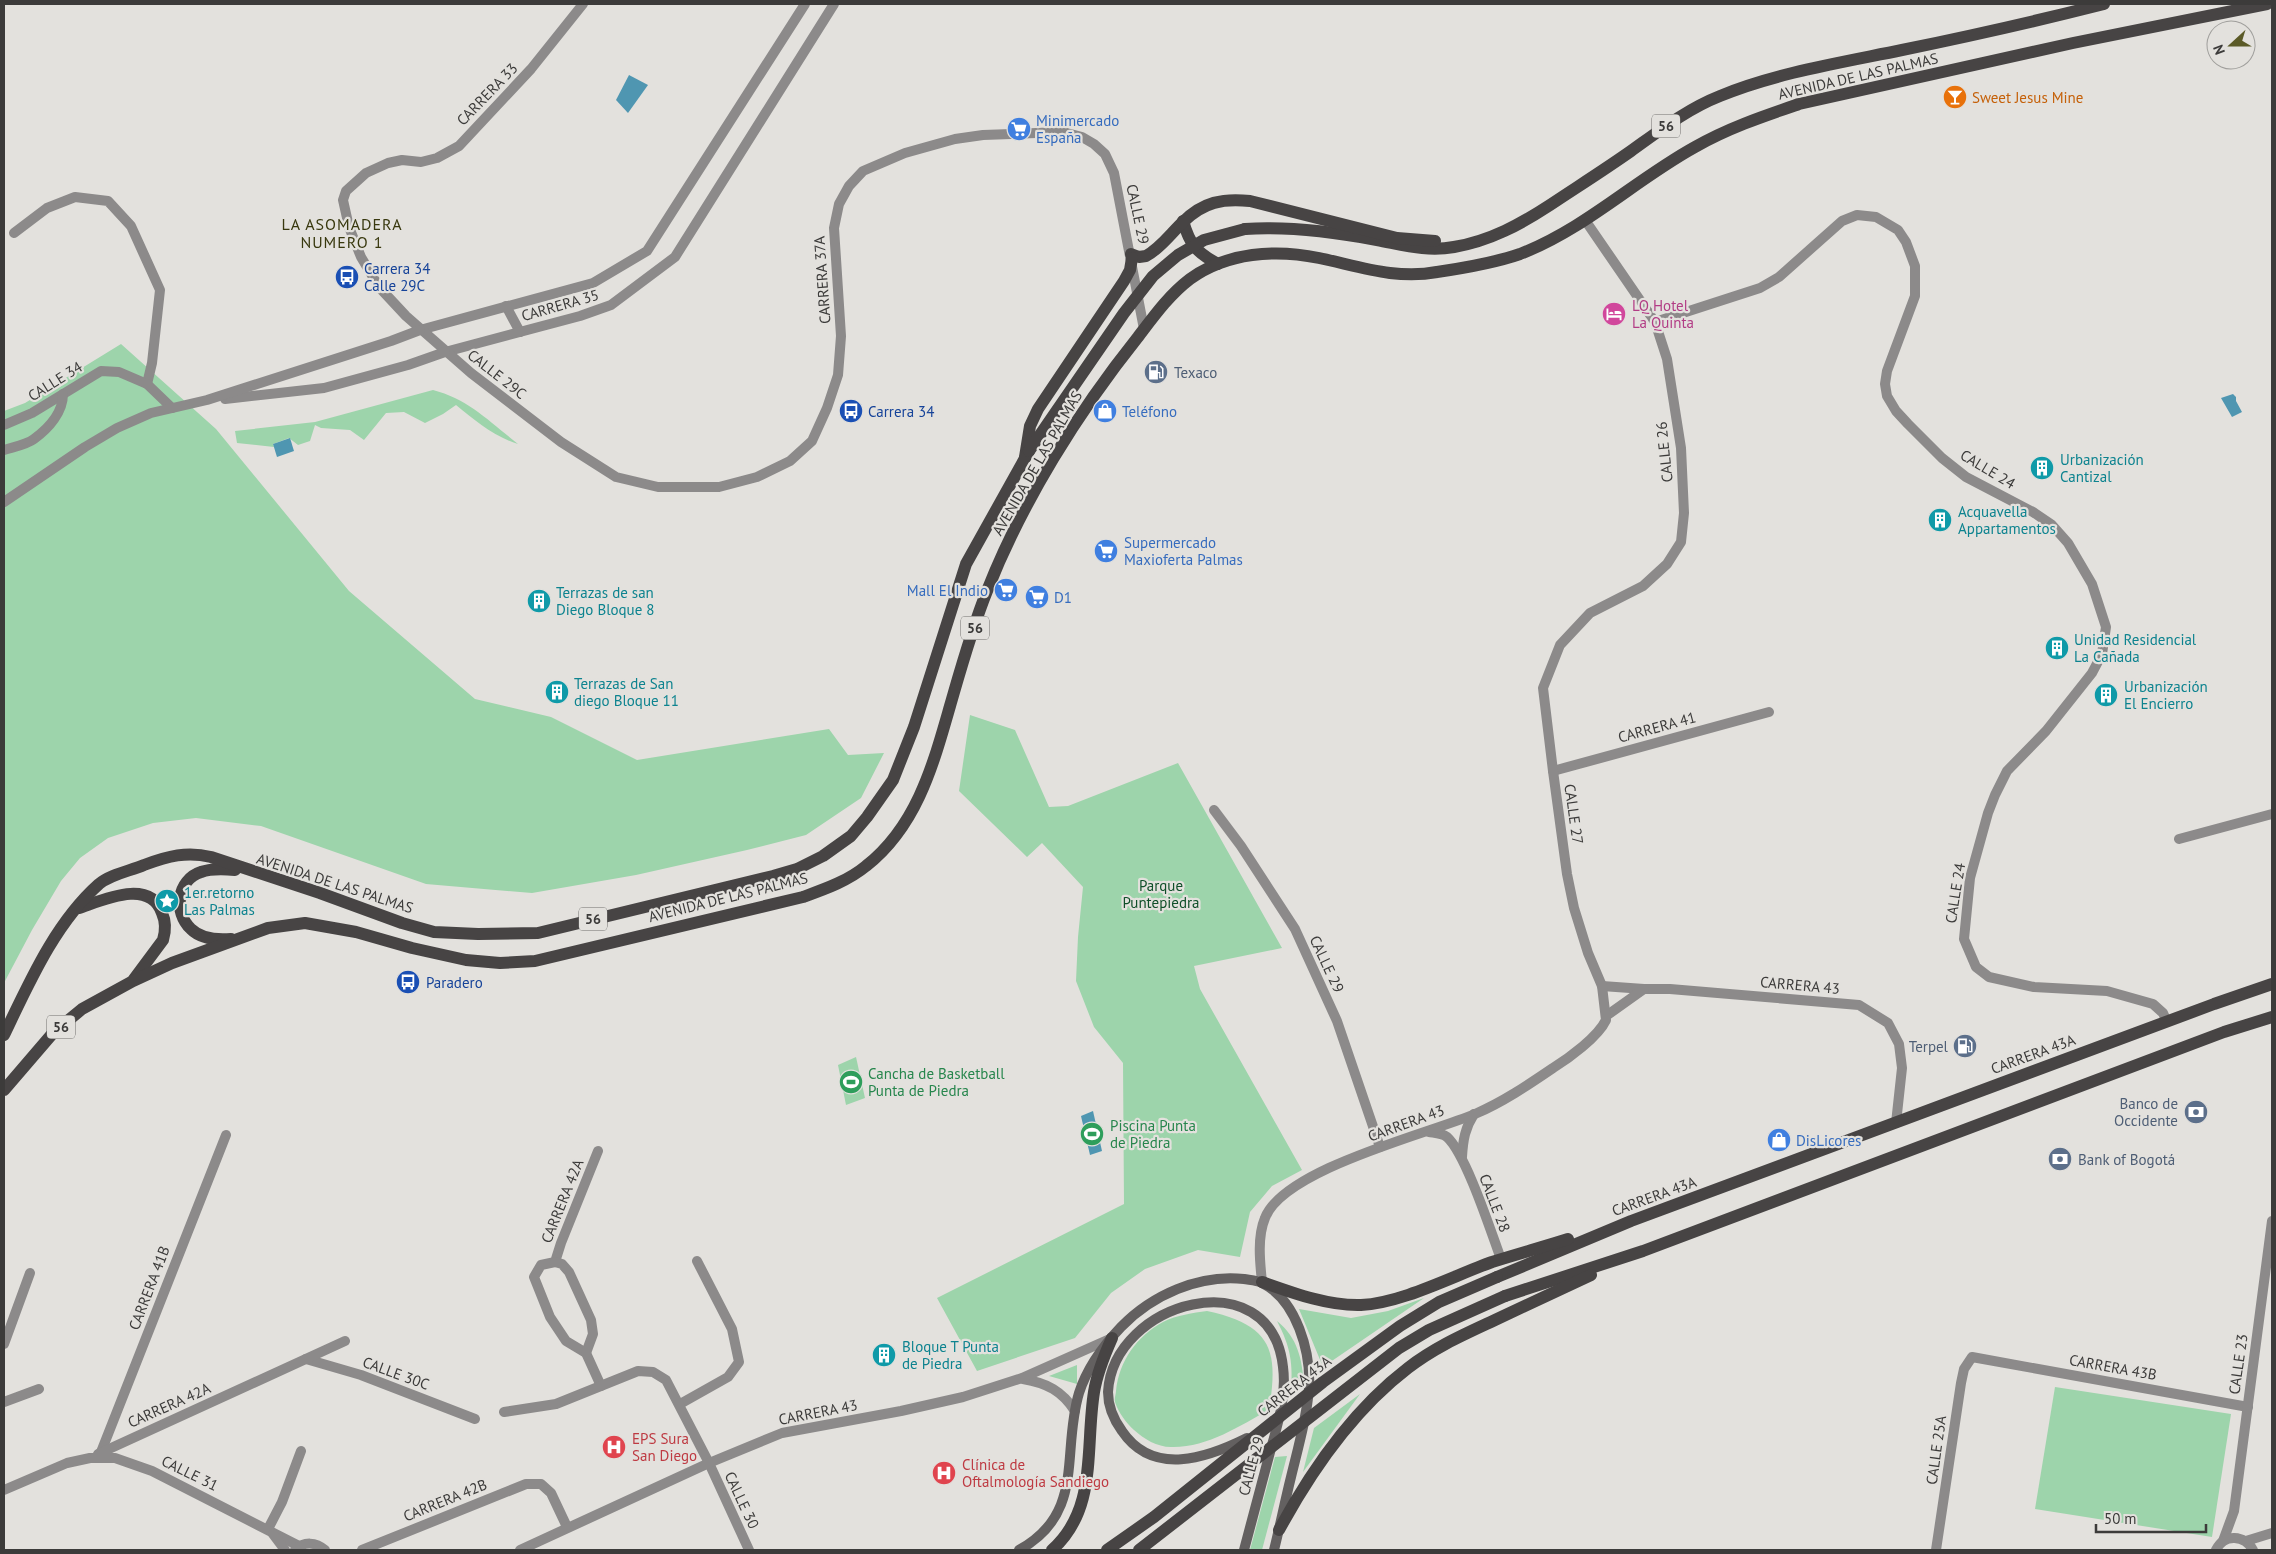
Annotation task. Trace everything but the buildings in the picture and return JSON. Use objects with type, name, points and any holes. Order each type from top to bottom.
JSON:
[{"type":"main road","name":"AVENIDA DE LAS PALMAS","points":[[4,1035],[27,988],[55,939],[77,909],[100,883],[116,875],[171,857],[194,853],[434,932],[497,934],[538,933],[773,876],[796,869],[823,856],[851,836],[893,780],[914,727],[966,564],[1027,454],[1124,312],[1153,276],[1178,255],[1204,240],[1245,229],[1270,228],[1377,240],[1418,249],[1453,248],[1504,232],[1588,180],[1675,119],[1718,96],[1753,84],[1859,59],[2002,30],[2104,4]]},
{"type":"main road","name":"AVENIDA DE LAS PALMAS","points":[[4,1090],[54,1033],[82,1009],[133,981],[172,963],[268,928],[306,923],[356,932],[412,948],[466,960],[500,963],[535,961],[803,897],[830,887],[865,867],[893,840],[915,808],[929,773],[984,597],[1027,506],[1076,423],[1167,299],[1192,278],[1218,264],[1245,256],[1290,254],[1317,257],[1390,274],[1420,275],[1507,258],[1524,252],[1585,220],[1694,147],[1738,126],[1800,104],[2073,42],[2268,4]]},
{"type":"main road","points":[[1027,454],[1030,426],[1038,409],[1124,281],[1130,270],[1131,256],[1139,257],[1153,253],[1183,222],[1207,204],[1229,199],[1250,201],[1405,239],[1450,241],[1504,232]]},
{"type":"main road","points":[[1183,222],[1188,240],[1201,255],[1218,264]]},
{"type":"main road","points":[[241,938],[219,940],[203,936],[190,929],[182,913],[180,891],[184,884],[200,872],[210,869],[245,870]]},
{"type":"main road","points":[[77,909],[128,894],[144,895],[158,904],[165,925],[163,940],[133,981]]},
{"type":"main road","name":"CARRERA 43A","points":[[1108,1550],[1154,1516],[1323,1382],[1420,1313],[1497,1277],[1630,1221],[2272,984]]},
{"type":"main road","points":[[1139,1550],[1399,1348],[1429,1330],[1504,1296],[1643,1251],[2224,1032],[2272,1017]]},
{"type":"main road","points":[[1019,1550],[1044,1533],[1060,1507],[1071,1464],[1076,1411],[1084,1378],[1100,1352],[1142,1309],[1181,1287],[1225,1278],[1262,1282],[1314,1298],[1360,1305],[1392,1299],[1501,1260],[1630,1221]]},
{"type":"main road","points":[[1279,1530],[1305,1484],[1336,1441],[1376,1396],[1410,1366],[1452,1340],[1643,1251]]},
{"type":"main road","points":[[1262,1282],[1273,1291],[1291,1312],[1304,1340],[1310,1375],[1308,1395],[1274,1550]]},
{"type":"main road","name":"CALLE 29","points":[[1244,1550],[1278,1424],[1284,1380],[1276,1339],[1256,1316],[1238,1306],[1223,1302],[1207,1301],[1189,1304],[1159,1317],[1129,1343],[1116,1363],[1108,1392],[1115,1421],[1125,1435],[1139,1448],[1153,1455],[1169,1460],[1188,1460],[1210,1455],[1265,1429]]},
{"type":"main road","points":[[1052,1550],[1067,1534],[1080,1512],[1090,1461],[1095,1387],[1112,1338]]},
{"type":"street","name":"CARRERA 33","points":[[388,163],[402,160],[421,162],[437,158],[459,146],[531,69],[583,4]]},
{"type":"street","name":"CARRERA 35","points":[[4,502],[85,447],[117,428],[150,413],[206,400],[420,330],[593,283],[648,251],[805,4]]},
{"type":"street","name":"CARRERA 35","points":[[206,400],[324,388],[408,365],[445,352],[580,316],[611,305],[675,257],[834,4]]},
{"type":"street","name":"CALLE 29","points":[[1063,132],[1082,137],[1105,154],[1114,173],[1144,329]]},
{"type":"street","name":"CARRERA 37A","points":[[757,477],[790,461],[812,441],[834,391],[838,375],[841,336],[834,228],[839,204],[849,186],[863,171],[925,146],[983,135],[1063,132]]},
{"type":"street","name":"CALLE 29C","points":[[388,163],[366,173],[346,192],[344,200],[345,213],[362,257],[379,287],[420,330],[445,352],[561,442],[616,477],[658,487],[719,487],[757,477]]},
{"type":"street","points":[[14,233],[47,208],[75,197],[108,201],[131,226],[160,290],[152,363],[147,384]]},
{"type":"street","name":"CALLE 24","points":[[1655,322],[1760,288],[1780,276],[1842,221],[1849,218],[1857,215],[1876,217],[1898,230],[1906,242],[1915,266],[1915,296],[1887,371],[1884,384],[1887,396],[1908,424],[1942,458],[1966,477],[2033,512],[2052,525],[2068,543],[2092,584],[2106,627],[2102,654],[2092,672],[2046,731],[2007,771],[1995,795],[1988,813],[1970,878],[1964,938],[1976,967],[1989,977],[2034,987],[2106,991],[2153,1004],[2163,1012],[2167,1022]]},
{"type":"street","name":"CALLE 26","points":[[1560,645],[1590,613],[1643,586],[1667,564],[1681,542],[1684,513],[1681,448],[1667,358],[1655,322],[1585,220]]},
{"type":"street","points":[[506,306],[520,332]]},
{"type":"street","name":"CALLE 34","points":[[4,425],[32,413],[101,371],[119,372],[147,384],[172,408]]},
{"type":"street","points":[[4,450],[34,439],[60,413],[63,404],[63,394]]},
{"type":"street","name":"CALLE 27","points":[[1560,645],[1544,688],[1553,771],[1574,908],[1588,953],[1602,986]]},
{"type":"street","name":"CARRERA 41","points":[[1553,771],[1769,712]]},
{"type":"street","name":"CALLE 29","points":[[1214,810],[1241,846],[1295,929],[1337,1021],[1380,1147]]},
{"type":"street","points":[[2179,839],[2272,814]]},
{"type":"street","points":[[1602,986],[1606,1016]]},
{"type":"street","name":"CARRERA 43","points":[[1602,986],[1644,990],[1670,989],[1859,1005],[1888,1023],[1900,1044],[1902,1068],[1896,1123]]},
{"type":"street","name":"CARRERA 43","points":[[1262,1282],[1262,1233],[1265,1218],[1270,1210],[1292,1189],[1315,1175],[1380,1147],[1428,1132],[1500,1102],[1569,1058],[1604,1025],[1606,1016],[1644,990]]},
{"type":"street","name":"CALLE 28","points":[[1462,1157],[1466,1127],[1474,1114]]},
{"type":"street","name":"CALLE 28","points":[[1428,1132],[1442,1134],[1447,1137],[1462,1157],[1501,1260]]},
{"type":"street","name":"CARRERA 41B","points":[[101,1452],[226,1135]]},
{"type":"street","name":"CARRERA 42A","points":[[555,1262],[598,1151]]},
{"type":"street","name":"CALLE 23","points":[[2216,1550],[2223,1541],[2234,1511],[2272,1221]]},
{"type":"street","points":[[680,1404],[728,1377],[739,1362],[732,1329],[697,1261]]},
{"type":"street","name":"CARRERA 42A","points":[[586,1354],[593,1334],[590,1320],[569,1272],[562,1264],[555,1262],[541,1266],[534,1278],[550,1317],[563,1337],[586,1354],[601,1386]]},
{"type":"street","points":[[4,1344],[30,1272]]},
{"type":"street","name":"CARRERA 43","points":[[520,1550],[709,1463],[782,1433],[963,1397],[1022,1378],[1112,1338]]},
{"type":"street","name":"CARRERA 42A","points":[[4,1490],[67,1463],[90,1458],[345,1342]]},
{"type":"street","name":"CARRERA 43B","points":[[1972,1356],[2248,1407]]},
{"type":"street","name":"CALLE 25A","points":[[1936,1550],[1961,1382],[1964,1369],[1972,1356]]},
{"type":"street","name":"CALLE 30C","points":[[306,1359],[361,1375],[475,1419]]},
{"type":"street","name":"CALLE 30","points":[[504,1412],[556,1404],[638,1371],[653,1372],[666,1380],[680,1404],[749,1550]]},
{"type":"street","points":[[1022,1378],[1053,1388],[1076,1411]]},
{"type":"street","points":[[4,1402],[39,1389]]},
{"type":"street","points":[[270,1530],[301,1451]]},
{"type":"street","name":"CALLE 31","points":[[90,1458],[115,1458],[152,1471],[270,1530],[297,1548]]},
{"type":"street","name":"CARRERA 42B","points":[[362,1550],[526,1484],[541,1484],[551,1493],[567,1527]]},
{"type":"street","name":"CALLE 23","points":[[2234,1511],[2243,1540]]},
{"type":"street","name":"CALLE 31","points":[[270,1530],[285,1550]]},
{"type":"street","points":[[2243,1540],[2272,1533]]},
{"type":"street","points":[[2223,1541],[2234,1537],[2243,1540],[2253,1550]]},
{"type":"street","points":[[297,1548],[310,1543],[325,1550]]},
{"type":"green space","points":[[121,344],[216,429],[349,591],[475,699],[551,717],[637,760],[829,729],[848,755],[884,753],[861,798],[806,835],[636,875],[532,893],[426,884],[261,826],[196,818],[153,823],[108,838],[80,858],[61,881],[4,983],[4,411],[25,403]]},
{"type":"green space","points":[[433,390],[468,405],[518,444],[493,433],[456,405],[425,423],[404,412],[386,413],[364,440],[350,430],[321,428],[315,425],[310,441],[298,445],[289,438],[273,444],[274,447],[237,443],[235,431],[315,422]]},
{"type":"green space","name":"Parque Puntepiedra","points":[[970,715],[1015,730],[1049,807],[1068,806],[1178,763],[1282,948],[1194,966],[1200,989],[1302,1170],[1272,1186],[1250,1212],[1240,1257],[1198,1250],[1145,1269],[1111,1293],[1075,1338],[977,1371],[937,1298],[1124,1204],[1123,1063],[1094,1027],[1076,981],[1083,887],[1042,843],[1027,857],[959,791]]},
{"type":"green space","name":"Cancha de Basketball Punta de Piedra","points":[[856,1057],[865,1098],[846,1105],[838,1065]]},
{"type":"green space","points":[[1424,1298],[1323,1367],[1299,1309],[1351,1318],[1388,1311]]},
{"type":"green space","points":[[1207,1311],[1245,1324],[1257,1332],[1266,1343],[1271,1356],[1273,1371],[1269,1410],[1222,1435],[1197,1444],[1166,1447],[1151,1442],[1131,1427],[1116,1406],[1115,1398],[1118,1380],[1125,1360],[1145,1334],[1163,1322]]},
{"type":"green space","points":[[1277,1321],[1294,1342],[1302,1366],[1304,1385],[1291,1393],[1292,1373],[1290,1356]]},
{"type":"green space","points":[[1077,1365],[1077,1384],[1049,1376]]},
{"type":"green space","points":[[2055,1387],[2231,1414],[2212,1537],[2035,1509]]},
{"type":"green space","points":[[1360,1394],[1303,1472],[1314,1428]]},
{"type":"green space","points":[[1287,1456],[1262,1550],[1250,1550],[1275,1457]]},
{"type":"water","points":[[629,75],[648,85],[628,113],[616,100]]},
{"type":"water","points":[[2233,394],[2242,412],[2232,417],[2221,398]]},
{"type":"water","points":[[290,438],[294,451],[277,457],[273,444]]},
{"type":"water","name":"Piscina Punta de Piedra","points":[[1093,1111],[1102,1151],[1090,1155],[1081,1116]]},
{"type":"place","name":"Sweet Jesus Mine","points":[[1955,97]]},
{"type":"place","name":"Minimercado España","points":[[1019,129]]},
{"type":"place","name":"Carrera 34 Calle 29C","points":[[347,277]]},
{"type":"place","name":"LQ Hotel La Quinta","points":[[1614,314]]},
{"type":"place","name":"Texaco","points":[[1156,372]]},
{"type":"place","name":"Carrera 34","points":[[851,411]]},
{"type":"place","name":"Teléfono","points":[[1105,411]]},
{"type":"place","name":"Urbanización Cantizal","points":[[2042,468]]},
{"type":"place","name":"Acquavella Appartamentos","points":[[1940,520]]},
{"type":"place","name":"Supermercado Maxioferta Palmas","points":[[1106,551]]},
{"type":"place","name":"Mall El Indio","points":[[1006,590]]},
{"type":"place","name":"D1","points":[[1037,597]]},
{"type":"place","name":"Terrazas de san Diego Bloque 8","points":[[539,601]]},
{"type":"place","name":"Unidad Residencial La Cañada","points":[[2057,648]]},
{"type":"place","name":"Terrazas de San diego Bloque 11","points":[[557,692]]},
{"type":"place","name":"Urbanización El Encierro","points":[[2106,695]]},
{"type":"place","name":"1er.retorno Las Palmas","points":[[167,901]]},
{"type":"place","name":"Paradero","points":[[408,982]]},
{"type":"place","name":"Terpel","points":[[1965,1046]]},
{"type":"place","name":"Cancha de Basketball Punta de Piedra","points":[[851,1082]]},
{"type":"place","name":"Banco de Occidente","points":[[2196,1112]]},
{"type":"place","name":"Piscina Punta de Piedra","points":[[1092,1134]]},
{"type":"place","name":"DisLicores","points":[[1779,1140]]},
{"type":"place","name":"Bank of Bogotá","points":[[2060,1159]]},
{"type":"place","name":"Bloque T Punta de Piedra","points":[[884,1355]]},
{"type":"place","name":"EPS Sura San Diego","points":[[614,1447]]},
{"type":"place","name":"Clínica de Oftalmología Sandiego","points":[[944,1473]]},
{"type":"district","name":"LA ASOMADERA NUMERO 1","points":[[342,233]]}]
